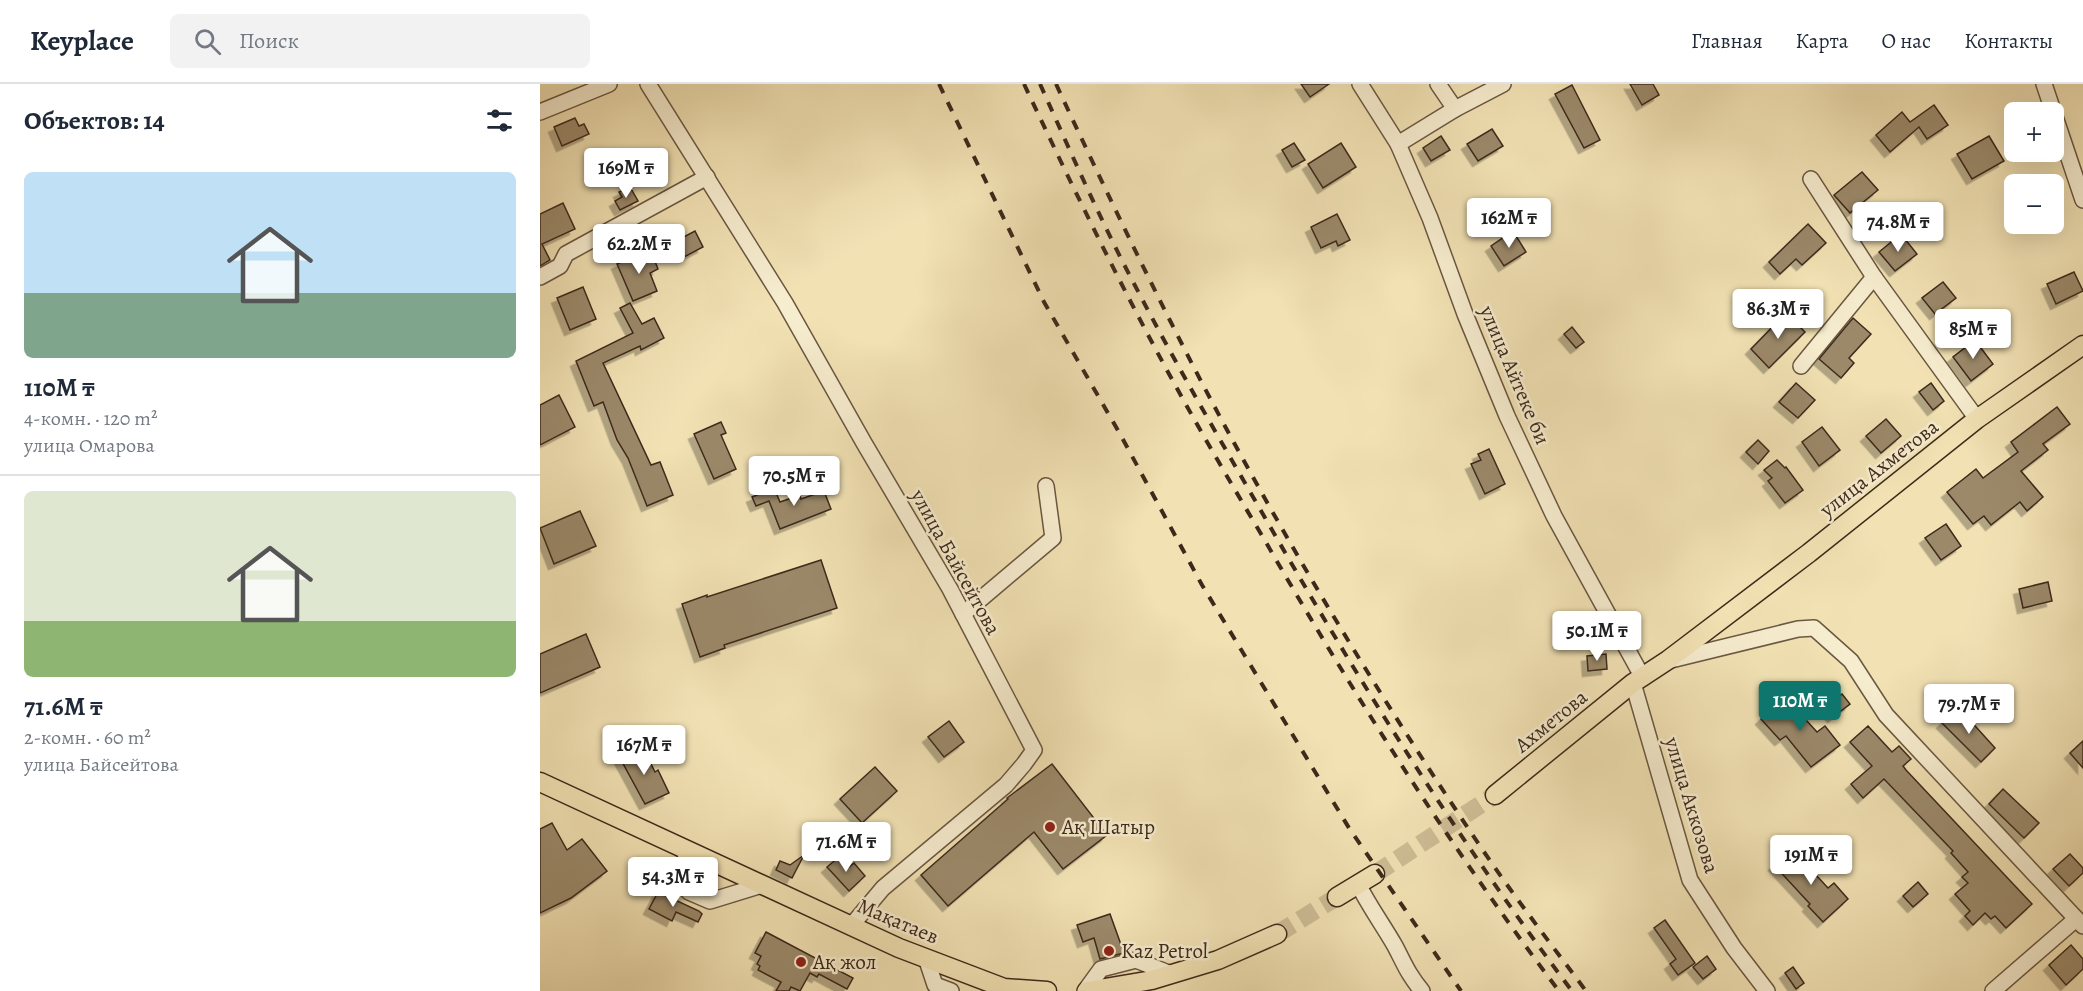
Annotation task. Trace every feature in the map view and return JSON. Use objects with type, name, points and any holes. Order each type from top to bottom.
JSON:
[{"type":"main road","name":"улица Ахметова","points":[[1809,553],[1977,419],[2083,345]]},
{"type":"main road","name":"Ахметова","points":[[1495,795],[1638,681],[1809,553]]},
{"type":"main road","name":"Мақатаев","points":[[540,782],[851,926],[926,958],[1004,988],[1047,991]]},
{"type":"main road","points":[[1337,897],[1375,874]]},
{"type":"main road","points":[[1086,991],[1152,980],[1218,960],[1277,934]]},
{"type":"street","points":[[540,112],[609,84]]},
{"type":"street","name":"улица Байсейтова","points":[[648,84],[785,303],[963,614],[1034,750],[1006,785],[883,888],[851,926]]},
{"type":"street","name":"улица Айтеке би","points":[[1360,84],[1398,144],[1430,218],[1465,314],[1507,416],[1554,516],[1638,681]]},
{"type":"street","points":[[1438,84],[1455,108]]},
{"type":"street","points":[[1398,144],[1455,108],[1503,84]]},
{"type":"street","points":[[2044,84],[2083,200]]},
{"type":"street","points":[[540,277],[560,266],[566,254],[707,177]]},
{"type":"street","points":[[1811,179],[1874,277],[1977,419]]},
{"type":"street","points":[[1801,366],[1874,277]]},
{"type":"street","points":[[963,614],[1053,538],[1046,486]]},
{"type":"street","points":[[1668,660],[1798,629],[1814,628],[1851,661],[1886,715],[2080,923],[1993,991]]},
{"type":"street","name":"улица Аккозова","points":[[1638,681],[1690,880],[1734,948],[1767,991]]},
{"type":"street","points":[[685,849],[689,892],[710,902],[762,885]]},
{"type":"street","points":[[1358,884],[1408,974],[1422,991]]},
{"type":"street","points":[[926,958],[935,985],[951,991]]},
{"type":"building","points":[[1301,84],[1329,84],[1310,97]]},
{"type":"building","points":[[1630,84],[1653,84],[1659,95],[1642,105]]},
{"type":"building","points":[[1572,85],[1600,140],[1584,148],[1555,94]]},
{"type":"building","points":[[1934,105],[1948,125],[1927,139],[1919,127],[1890,152],[1876,135],[1902,112],[1910,122]]},
{"type":"building","points":[[575,118],[579,126],[584,124],[589,134],[562,146],[554,127]]},
{"type":"building","points":[[1492,129],[1503,146],[1478,161],[1467,144]]},
{"type":"building","points":[[1441,136],[1450,150],[1431,161],[1423,148]]},
{"type":"building","points":[[1989,136],[2004,161],[1972,179],[1957,154]]},
{"type":"building","points":[[1294,143],[1305,160],[1292,167],[1282,150]]},
{"type":"building","points":[[1341,143],[1356,167],[1323,188],[1308,164]]},
{"type":"building","points":[[1862,172],[1878,190],[1850,213],[1834,195]]},
{"type":"building","points":[[630,187],[638,201],[620,210],[615,201],[622,197],[619,192]]},
{"type":"building","points":[[563,203],[575,229],[542,244],[550,260],[540,266],[540,214]]},
{"type":"building","points":[[1337,214],[1350,240],[1338,246],[1336,241],[1321,248],[1311,227]]},
{"type":"building","points":[[1808,224],[1826,243],[1802,265],[1796,259],[1780,274],[1769,262]]},
{"type":"building","points":[[695,231],[703,247],[684,257],[676,241]]},
{"type":"building","points":[[1513,231],[1526,252],[1504,266],[1491,246]]},
{"type":"building","points":[[1901,234],[1917,254],[1895,271],[1879,252]]},
{"type":"building","points":[[650,249],[658,269],[650,273],[657,291],[633,301],[617,264]]},
{"type":"building","points":[[2074,272],[2083,291],[2056,304],[2047,284]]},
{"type":"building","points":[[1943,282],[1956,298],[1935,314],[1922,298]]},
{"type":"building","points":[[583,287],[596,319],[570,330],[557,298]]},
{"type":"building","points":[[630,303],[642,324],[654,318],[664,338],[641,350],[640,346],[603,363],[651,465],[660,462],[673,495],[647,506],[628,458],[617,440],[603,402],[594,406],[576,361],[633,333],[620,308]]},
{"type":"building","points":[[1786,313],[1805,332],[1769,368],[1751,349]]},
{"type":"building","points":[[1853,318],[1871,334],[1849,358],[1854,363],[1841,378],[1819,359]]},
{"type":"building","points":[[1572,327],[1584,342],[1576,348],[1564,334]]},
{"type":"building","points":[[1975,340],[1993,364],[1971,381],[1953,357]]},
{"type":"building","points":[[1796,383],[1815,400],[1798,418],[1779,402]]},
{"type":"building","points":[[1931,383],[1944,401],[1933,410],[1919,392]]},
{"type":"building","points":[[559,395],[575,427],[540,445],[540,405]]},
{"type":"building","points":[[2057,407],[2070,424],[2043,444],[2048,450],[2021,471],[2043,497],[2027,511],[2020,502],[1991,525],[1984,516],[1973,524],[1947,492],[1976,469],[1983,478],[2018,452],[2011,442]]},
{"type":"building","points":[[1886,419],[1901,436],[1881,453],[1866,436]]},
{"type":"building","points":[[721,422],[726,433],[721,435],[736,469],[714,479],[694,434]]},
{"type":"building","points":[[1822,427],[1840,450],[1819,466],[1802,442]]},
{"type":"building","points":[[1758,440],[1769,451],[1758,464],[1746,452]]},
{"type":"building","points":[[1489,449],[1505,484],[1485,494],[1471,464],[1481,460],[1478,454]]},
{"type":"building","points":[[1777,460],[1786,467],[1803,490],[1785,503],[1768,481],[1772,478],[1764,470]]},
{"type":"building","points":[[774,488],[780,502],[800,495],[801,499],[824,491],[831,509],[780,529],[769,501],[756,506],[752,497]]},
{"type":"building","points":[[580,511],[596,546],[554,564],[540,528]]},
{"type":"building","points":[[1946,524],[1961,546],[1941,560],[1925,538]]},
{"type":"building","points":[[821,560],[837,608],[724,645],[725,648],[700,657],[682,604]]},
{"type":"building","points":[[2048,582],[2052,601],[2023,608],[2019,589]]},
{"type":"building","points":[[586,634],[600,667],[540,693],[540,654]]},
{"type":"building","points":[[1606,654],[1607,669],[1588,671],[1587,656]]},
{"type":"building","points":[[1842,694],[1850,704],[1833,717],[1825,707]]},
{"type":"building","points":[[1785,697],[1817,732],[1825,726],[1840,745],[1811,767],[1786,736],[1780,740],[1761,719]]},
{"type":"building","points":[[1958,707],[1995,748],[1981,762],[1942,723]]},
{"type":"building","points":[[949,721],[964,742],[944,757],[928,737]]},
{"type":"building","points":[[1868,726],[1892,752],[1899,746],[1911,759],[1903,766],[1906,770],[2032,904],[2006,928],[1995,916],[1991,919],[1985,913],[1973,925],[1965,916],[1970,911],[1955,894],[1968,883],[1962,877],[1968,872],[1951,853],[1953,851],[1884,779],[1863,798],[1851,784],[1872,766],[1850,742]]},
{"type":"building","points":[[2083,741],[2083,768],[2070,753]]},
{"type":"building","points":[[642,746],[655,772],[658,770],[669,793],[645,804],[620,758]]},
{"type":"building","points":[[1052,764],[1107,835],[1063,869],[1034,832],[948,906],[921,875],[1007,798]]},
{"type":"building","points":[[875,767],[897,791],[862,823],[840,799]]},
{"type":"building","points":[[2003,789],[2039,823],[2024,838],[1989,804]]},
{"type":"building","points":[[552,823],[567,850],[582,839],[607,871],[571,898],[540,913],[540,829]]},
{"type":"building","points":[[1792,849],[1828,888],[1834,883],[1848,899],[1823,922],[1808,906],[1810,904],[1774,865]]},
{"type":"building","points":[[2070,854],[2083,868],[2083,873],[2069,886],[2053,869]]},
{"type":"building","points":[[804,855],[792,878],[776,870],[780,861],[790,865]]},
{"type":"building","points":[[839,857],[849,867],[854,863],[865,876],[849,891],[827,867]]},
{"type":"building","points":[[1918,882],[1928,894],[1913,907],[1903,896]]},
{"type":"building","points":[[658,892],[699,911],[702,914],[698,922],[676,912],[672,921],[649,909]]},
{"type":"building","points":[[1110,914],[1124,953],[1100,959],[1094,938],[1083,942],[1077,925]]},
{"type":"building","points":[[1665,920],[1695,963],[1678,975],[1670,964],[1676,959],[1654,928]]},
{"type":"building","points":[[766,932],[853,978],[847,989],[819,974],[817,977],[810,973],[800,991],[791,987],[789,991],[776,991],[781,982],[758,970],[760,966],[757,964],[761,956],[755,953]]},
{"type":"building","points":[[2071,945],[2083,959],[2083,969],[2066,985],[2049,965]]},
{"type":"building","points":[[1707,956],[1716,969],[1703,979],[1693,967]]},
{"type":"building","points":[[1793,967],[1804,983],[1796,989],[1785,973]]},
{"type":"tunnel","points":[[1375,874],[1495,795]]},
{"type":"tunnel","points":[[1277,934],[1337,897]]},
{"type":"railway","points":[[939,84],[1044,302],[1120,434],[1202,585],[1349,828],[1461,991]]},
{"type":"railway","points":[[1024,84],[1158,354],[1298,597],[1368,713],[1441,826],[1559,991]]},
{"type":"railway","points":[[1040,84],[1126,269],[1201,406],[1300,577],[1373,699],[1449,818],[1572,991]]},
{"type":"railway","points":[[1056,84],[1183,346],[1298,557],[1366,670],[1438,782],[1501,876],[1586,991]]},
{"type":"place","name":"Ақ Шатыр","points":[[1050,827]]},
{"type":"place","name":"Kaz Petrol","points":[[1109,951]]},
{"type":"place","name":"Ақ жол","points":[[801,962]]}]
